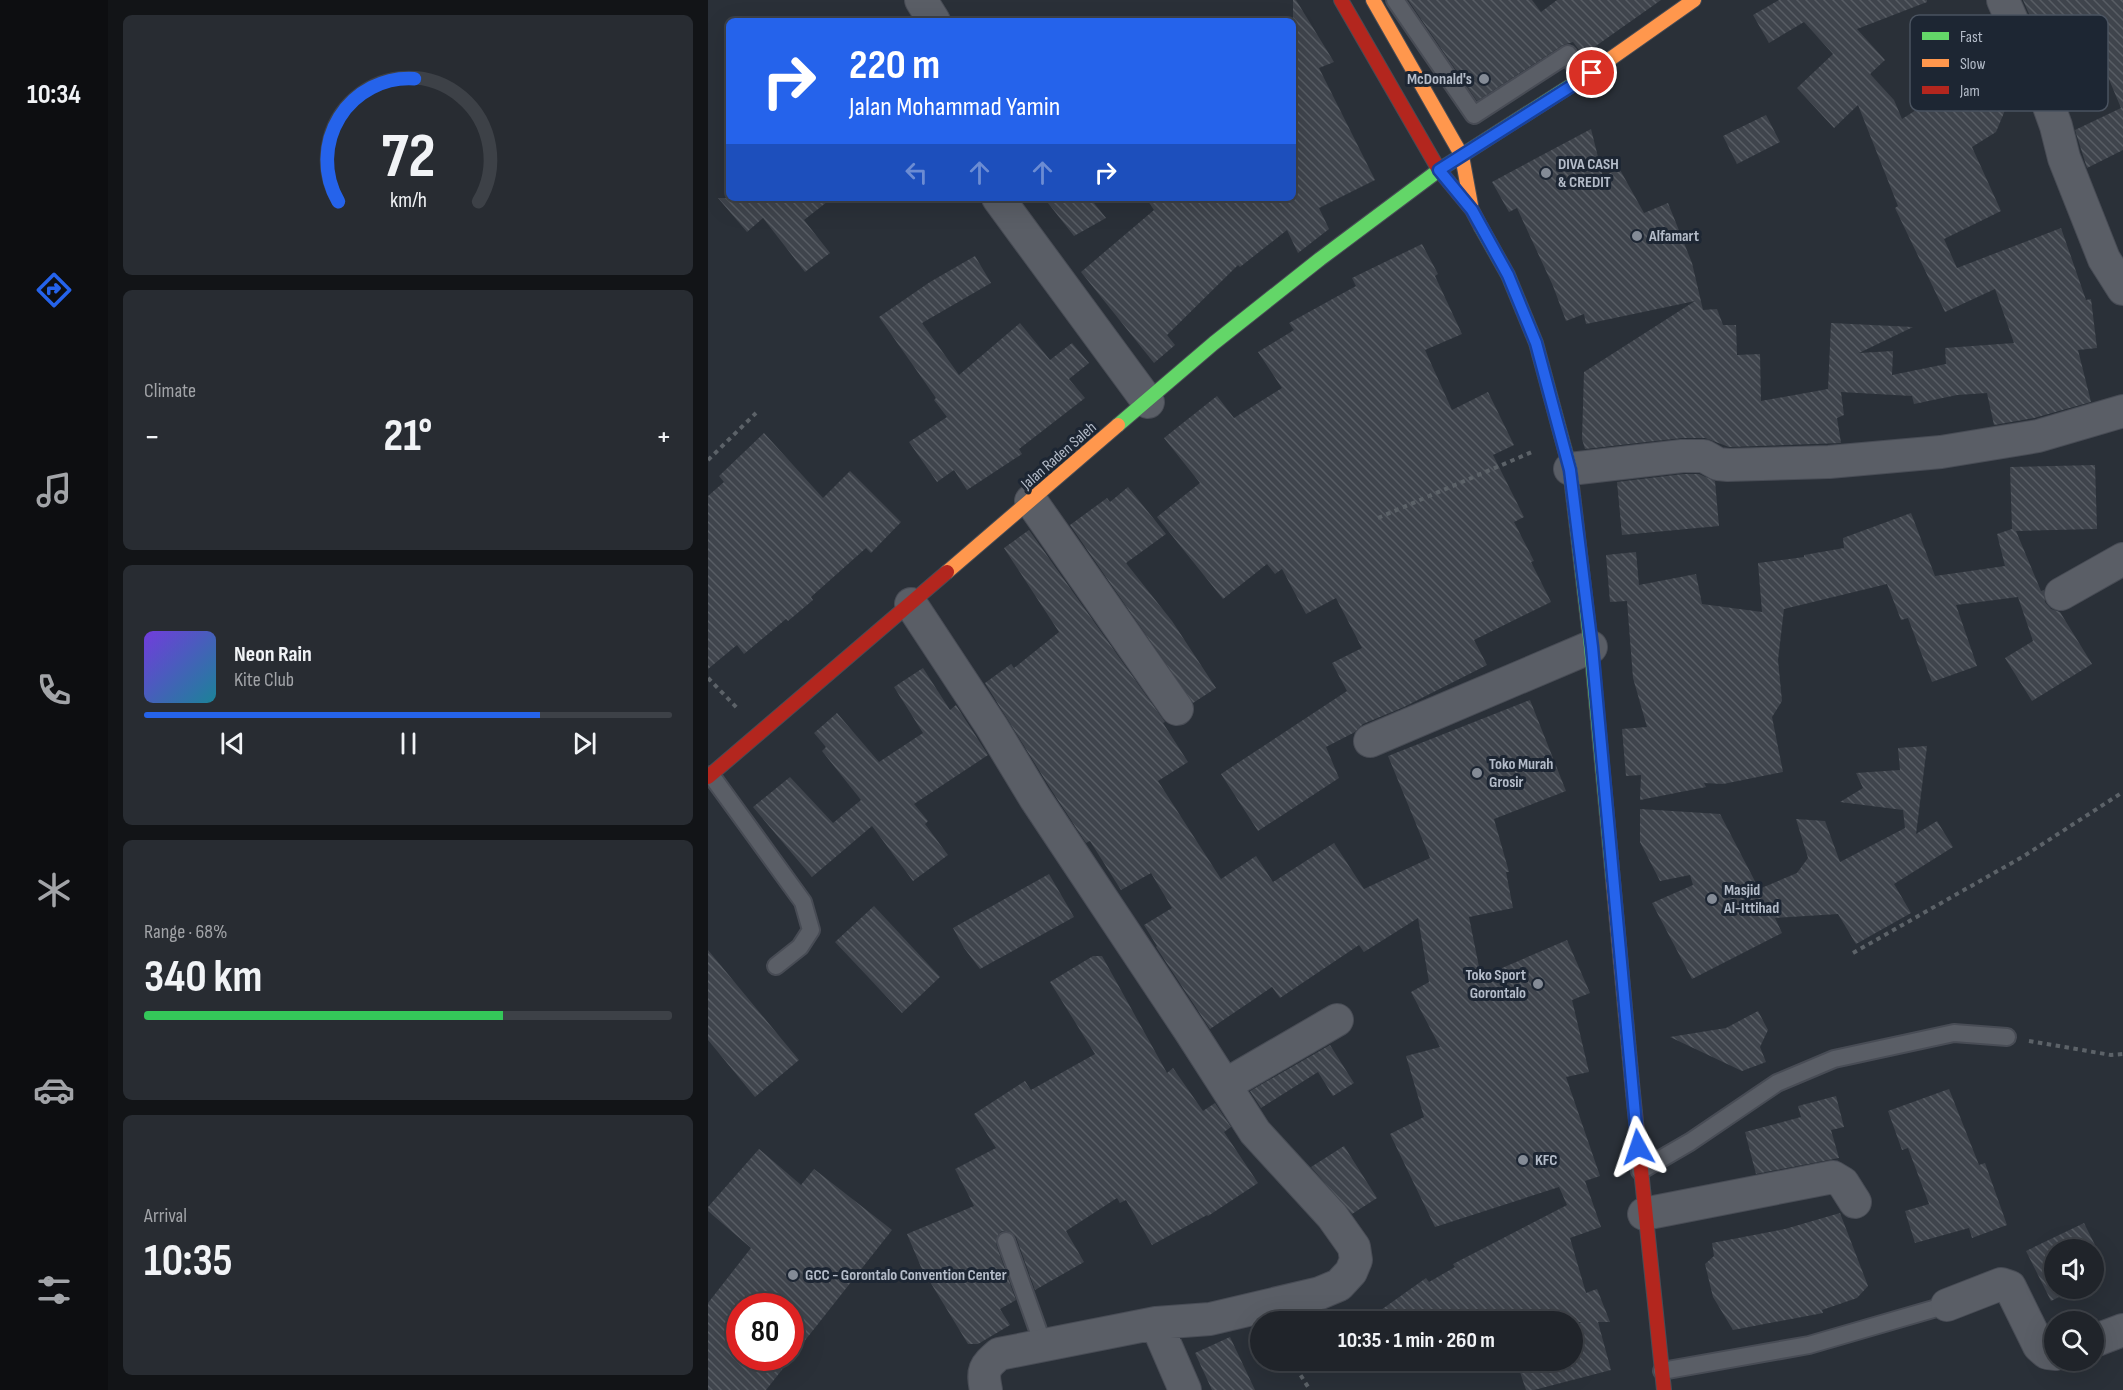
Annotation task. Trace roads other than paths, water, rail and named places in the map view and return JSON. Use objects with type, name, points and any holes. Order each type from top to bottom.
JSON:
[{"type":"main road","points":[[1341,0],[1439,170],[1472,210],[1508,275],[1536,343],[1563,439],[1570,470],[1592,647],[1644,1214],[1664,1390]]},
{"type":"main road","points":[[1373,0],[1462,156],[1472,210]]},
{"type":"main road","name":"Jalan Raden Saleh","points":[[709,776],[1148,402],[1214,343],[1320,259],[1439,170],[1582,79],[1694,0]]},
{"type":"street","points":[[921,0],[932,18]]},
{"type":"street","points":[[2003,0],[2010,15]]},
{"type":"street","points":[[2051,111],[2064,158],[2104,259],[2123,289]]},
{"type":"street","points":[[1000,201],[1148,402]]},
{"type":"street","points":[[1570,470],[1682,456],[1704,456],[1718,464],[1728,465],[1829,462],[1941,452],[2038,436],[2123,411]]},
{"type":"street","points":[[1031,501],[1177,709]]},
{"type":"street","points":[[2061,594],[2123,559]]},
{"type":"street","points":[[911,604],[986,717],[1035,798],[1255,1131],[1332,1215],[1354,1247],[1356,1260],[1351,1272],[1339,1285],[1320,1293],[1210,1318],[1156,1323],[999,1354],[986,1365],[983,1376],[986,1390]]},
{"type":"street","points":[[1370,741],[1592,647]]},
{"type":"street","points":[[1225,1085],[1337,1020]]},
{"type":"street","points":[[1644,1214],[1833,1177],[1843,1183],[1855,1202]]},
{"type":"street","points":[[1947,1305],[2001,1284],[2010,1287],[2039,1346],[2044,1350]]},
{"type":"street","points":[[1156,1323],[1185,1390]]},
{"type":"street","points":[[2104,1337],[2123,1330]]},
{"type":"lane","points":[[1395,0],[1474,116],[1568,54],[1582,79]]},
{"type":"lane","points":[[709,776],[803,902],[811,930],[800,947],[776,966]]},
{"type":"lane","points":[[1640,1171],[1690,1142],[1777,1083],[1834,1059],[1954,1033],[2007,1037]]},
{"type":"lane","points":[[1006,1241],[1043,1344]]},
{"type":"lane","points":[[1662,1371],[1809,1345],[1947,1305]]},
{"type":"place","name":"McDonald's","points":[[1484,79]]},
{"type":"place","name":"DIVA CASH & CREDIT","points":[[1546,173]]},
{"type":"place","name":"Alfamart","points":[[1637,236]]},
{"type":"place","name":"Toko Murah Grosir","points":[[1477,773]]},
{"type":"place","name":"Masjid Al-Ittihad","points":[[1712,899]]},
{"type":"place","name":"Toko Sport Gorontalo","points":[[1538,984]]},
{"type":"place","name":"KFC","points":[[1523,1160]]},
{"type":"place","name":"GCC - Gorontalo Convention Center","points":[[793,1275]]}]
